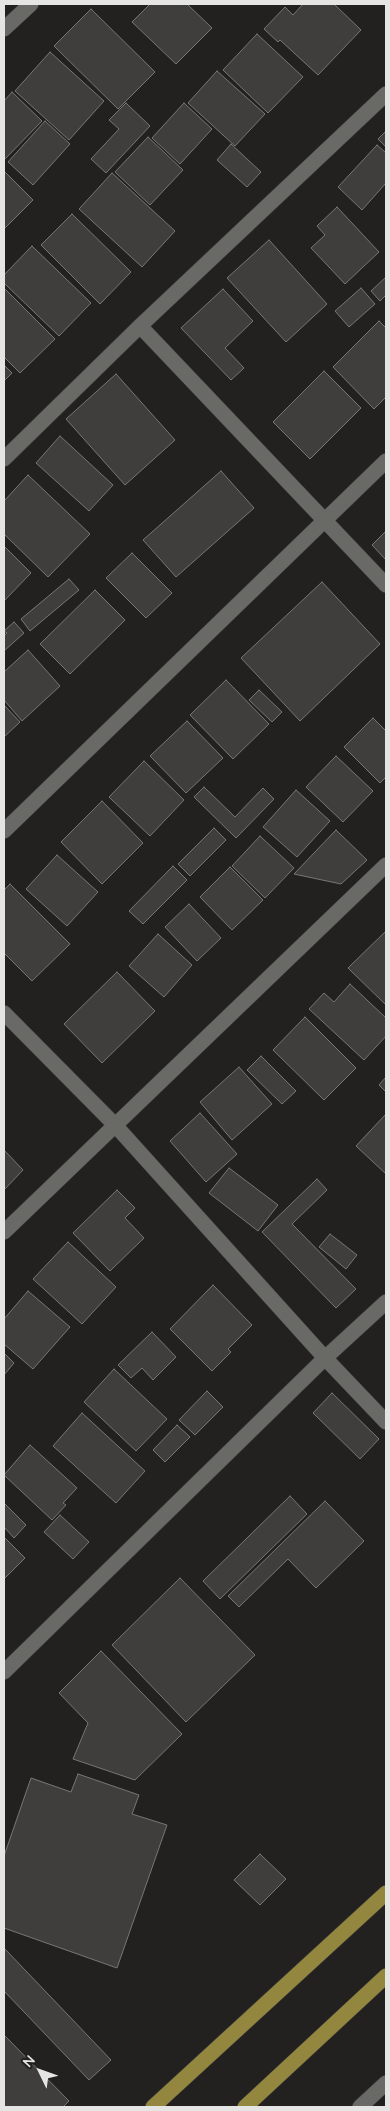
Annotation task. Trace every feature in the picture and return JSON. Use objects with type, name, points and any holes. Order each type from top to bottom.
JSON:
[{"type":"main road","points":[[153,2107],[386,1893]]},
{"type":"main road","points":[[244,2107],[386,1976]]},
{"type":"street","points":[[4,29],[31,4]]},
{"type":"street","points":[[4,459],[140,326],[386,94]]},
{"type":"street","points":[[140,326],[386,585]]},
{"type":"street","points":[[4,831],[386,461]]},
{"type":"street","points":[[4,1232],[386,865]]},
{"type":"street","points":[[4,1013],[115,1125],[325,1358],[386,1422]]},
{"type":"street","points":[[4,1672],[325,1358],[386,1302]]},
{"type":"street","points":[[360,2107],[386,2083]]},
{"type":"building","points":[[150,4],[187,4],[212,28],[176,64],[132,22]]},
{"type":"building","points":[[303,4],[334,4],[361,30],[318,75],[280,40],[278,42],[264,29],[285,7],[293,15]]},
{"type":"building","points":[[91,9],[155,72],[118,109],[54,46]]},
{"type":"building","points":[[257,34],[303,77],[268,113],[223,70]]},
{"type":"building","points":[[50,52],[104,101],[69,140],[15,91]]},
{"type":"building","points":[[217,71],[265,114],[235,146],[188,103]]},
{"type":"building","points":[[12,92],[42,121],[4,160],[4,101]]},
{"type":"building","points":[[126,103],[150,126],[106,173],[91,159],[119,129],[109,120]]},
{"type":"building","points":[[184,103],[212,129],[180,164],[152,138]]},
{"type":"building","points":[[45,121],[70,144],[33,185],[8,162]]},
{"type":"building","points":[[386,131],[386,147],[378,139]]},
{"type":"building","points":[[148,137],[183,170],[150,205],[115,172]]},
{"type":"building","points":[[231,144],[261,172],[247,187],[217,160]]},
{"type":"building","points":[[377,145],[386,153],[386,183],[362,210],[338,187]]},
{"type":"building","points":[[4,171],[33,200],[4,229]]},
{"type":"building","points":[[112,173],[175,231],[142,267],[79,209]]},
{"type":"building","points":[[337,207],[379,252],[345,284],[311,248],[325,235],[317,226]]},
{"type":"building","points":[[72,214],[131,272],[100,304],[41,245]]},
{"type":"building","points":[[269,240],[327,304],[286,342],[227,278]]},
{"type":"building","points":[[32,246],[91,303],[59,336],[4,283],[4,275]]},
{"type":"building","points":[[386,277],[386,295],[380,301],[371,291]]},
{"type":"building","points":[[4,288],[55,339],[20,373],[4,357]]},
{"type":"building","points":[[361,288],[375,304],[349,327],[335,311]]},
{"type":"building","points":[[223,289],[253,321],[225,348],[244,368],[231,380],[181,328]]},
{"type":"building","points":[[379,321],[386,328],[386,397],[374,409],[333,367]]},
{"type":"building","points":[[4,365],[12,373],[4,381]]},
{"type":"building","points":[[324,371],[361,408],[310,459],[273,422]]},
{"type":"building","points":[[116,374],[175,440],[125,485],[66,419]]},
{"type":"building","points":[[60,436],[113,485],[89,511],[36,463]]},
{"type":"building","points":[[221,471],[254,508],[176,577],[143,540]]},
{"type":"building","points":[[28,475],[90,534],[48,577],[4,534],[4,498],[5,500]]},
{"type":"building","points":[[386,531],[386,560],[372,545]]},
{"type":"building","points":[[4,546],[31,573],[4,601]]},
{"type":"building","points":[[132,553],[172,593],[146,618],[106,578]]},
{"type":"building","points":[[69,579],[79,590],[30,631],[21,619]]},
{"type":"building","points":[[322,582],[380,644],[300,721],[241,658]]},
{"type":"building","points":[[95,590],[125,620],[70,674],[40,644]]},
{"type":"building","points":[[14,622],[24,633],[4,651],[4,636],[7,633],[4,631]]},
{"type":"building","points":[[28,650],[60,686],[22,721],[4,700],[4,672]]},
{"type":"building","points":[[226,680],[269,724],[233,759],[190,715]]},
{"type":"building","points":[[259,690],[282,712],[272,722],[249,700]]},
{"type":"building","points":[[4,705],[20,722],[4,737]]},
{"type":"building","points":[[373,718],[386,731],[386,777],[380,783],[344,747]]},
{"type":"building","points":[[187,721],[223,758],[186,793],[150,756]]},
{"type":"building","points":[[336,756],[373,791],[343,822],[306,787]]},
{"type":"building","points":[[144,761],[184,800],[150,836],[109,797]]},
{"type":"building","points":[[204,787],[235,817],[263,788],[274,799],[236,838],[194,797]]},
{"type":"building","points":[[296,790],[330,821],[297,857],[263,827]]},
{"type":"building","points":[[102,801],[143,843],[102,884],[61,842]]},
{"type":"building","points":[[214,828],[226,840],[190,876],[178,864]]},
{"type":"building","points":[[336,830],[367,860],[341,884],[294,874]]},
{"type":"building","points":[[260,836],[294,868],[265,898],[232,866]]},
{"type":"building","points":[[57,855],[98,892],[67,926],[26,889]]},
{"type":"building","points":[[173,866],[187,880],[143,924],[129,911]]},
{"type":"building","points":[[230,867],[263,900],[232,930],[200,897]]},
{"type":"building","points":[[10,884],[70,944],[32,981],[4,953],[4,890]]},
{"type":"building","points":[[189,904],[221,938],[197,961],[165,927]]},
{"type":"building","points":[[386,931],[386,1005],[348,968]]},
{"type":"building","points":[[158,934],[192,965],[164,997],[129,966]]},
{"type":"building","points":[[117,972],[155,1011],[102,1063],[64,1024]]},
{"type":"building","points":[[350,984],[386,1018],[386,1036],[364,1060],[309,1009],[324,993],[334,1002]]},
{"type":"building","points":[[305,1017],[356,1068],[324,1100],[273,1050]]},
{"type":"building","points":[[261,1056],[296,1091],[282,1104],[247,1070]]},
{"type":"building","points":[[239,1067],[272,1104],[232,1140],[200,1102]]},
{"type":"building","points":[[386,1077],[386,1092],[379,1085]]},
{"type":"building","points":[[200,1113],[237,1154],[206,1182],[170,1141]]},
{"type":"building","points":[[386,1114],[386,1174],[356,1146]]},
{"type":"building","points":[[4,1150],[23,1170],[4,1190]]},
{"type":"building","points":[[229,1168],[278,1205],[258,1231],[209,1193]]},
{"type":"building","points":[[317,1179],[327,1190],[292,1224],[356,1289],[336,1308],[262,1232]]},
{"type":"building","points":[[117,1190],[135,1208],[125,1218],[144,1238],[110,1271],[73,1233]]},
{"type":"building","points":[[330,1234],[357,1255],[346,1269],[319,1247]]},
{"type":"building","points":[[68,1242],[116,1287],[82,1324],[33,1279]]},
{"type":"building","points":[[213,1285],[252,1325],[228,1349],[231,1352],[212,1371],[170,1329]]},
{"type":"building","points":[[28,1291],[70,1327],[33,1369],[4,1344],[4,1319]]},
{"type":"building","points":[[152,1332],[176,1357],[153,1380],[142,1368],[131,1378],[118,1365]]},
{"type":"building","points":[[4,1353],[14,1363],[4,1375]]},
{"type":"building","points":[[114,1369],[167,1419],[136,1451],[84,1402]]},
{"type":"building","points":[[207,1391],[223,1407],[195,1435],[179,1420]]},
{"type":"building","points":[[332,1393],[379,1439],[360,1459],[313,1413]]},
{"type":"building","points":[[82,1413],[145,1471],[116,1503],[53,1446]]},
{"type":"building","points":[[177,1425],[190,1437],[165,1462],[153,1450]]},
{"type":"building","points":[[30,1445],[77,1488],[63,1503],[66,1505],[52,1520],[4,1475]]},
{"type":"building","points":[[290,1496],[307,1514],[220,1599],[203,1581]]},
{"type":"building","points":[[325,1501],[364,1541],[316,1588],[288,1559],[239,1607],[228,1596]]},
{"type":"building","points":[[4,1503],[26,1525],[14,1538],[4,1527]]},
{"type":"building","points":[[60,1515],[89,1542],[73,1559],[44,1532]]},
{"type":"building","points":[[4,1537],[25,1558],[4,1579]]},
{"type":"building","points":[[180,1578],[255,1655],[186,1722],[112,1645]]},
{"type":"building","points":[[101,1651],[182,1734],[135,1780],[73,1759],[88,1723],[59,1693]]},
{"type":"building","points":[[78,1774],[139,1795],[132,1814],[167,1825],[117,1968],[4,1928],[4,1856],[31,1778],[71,1792]]},
{"type":"building","points":[[260,1854],[286,1879],[260,1905],[234,1880]]},
{"type":"building","points":[[4,1948],[111,2060],[89,2080],[4,1991]]},
{"type":"building","points":[[4,2035],[69,2101],[63,2107],[4,2107]]}]
